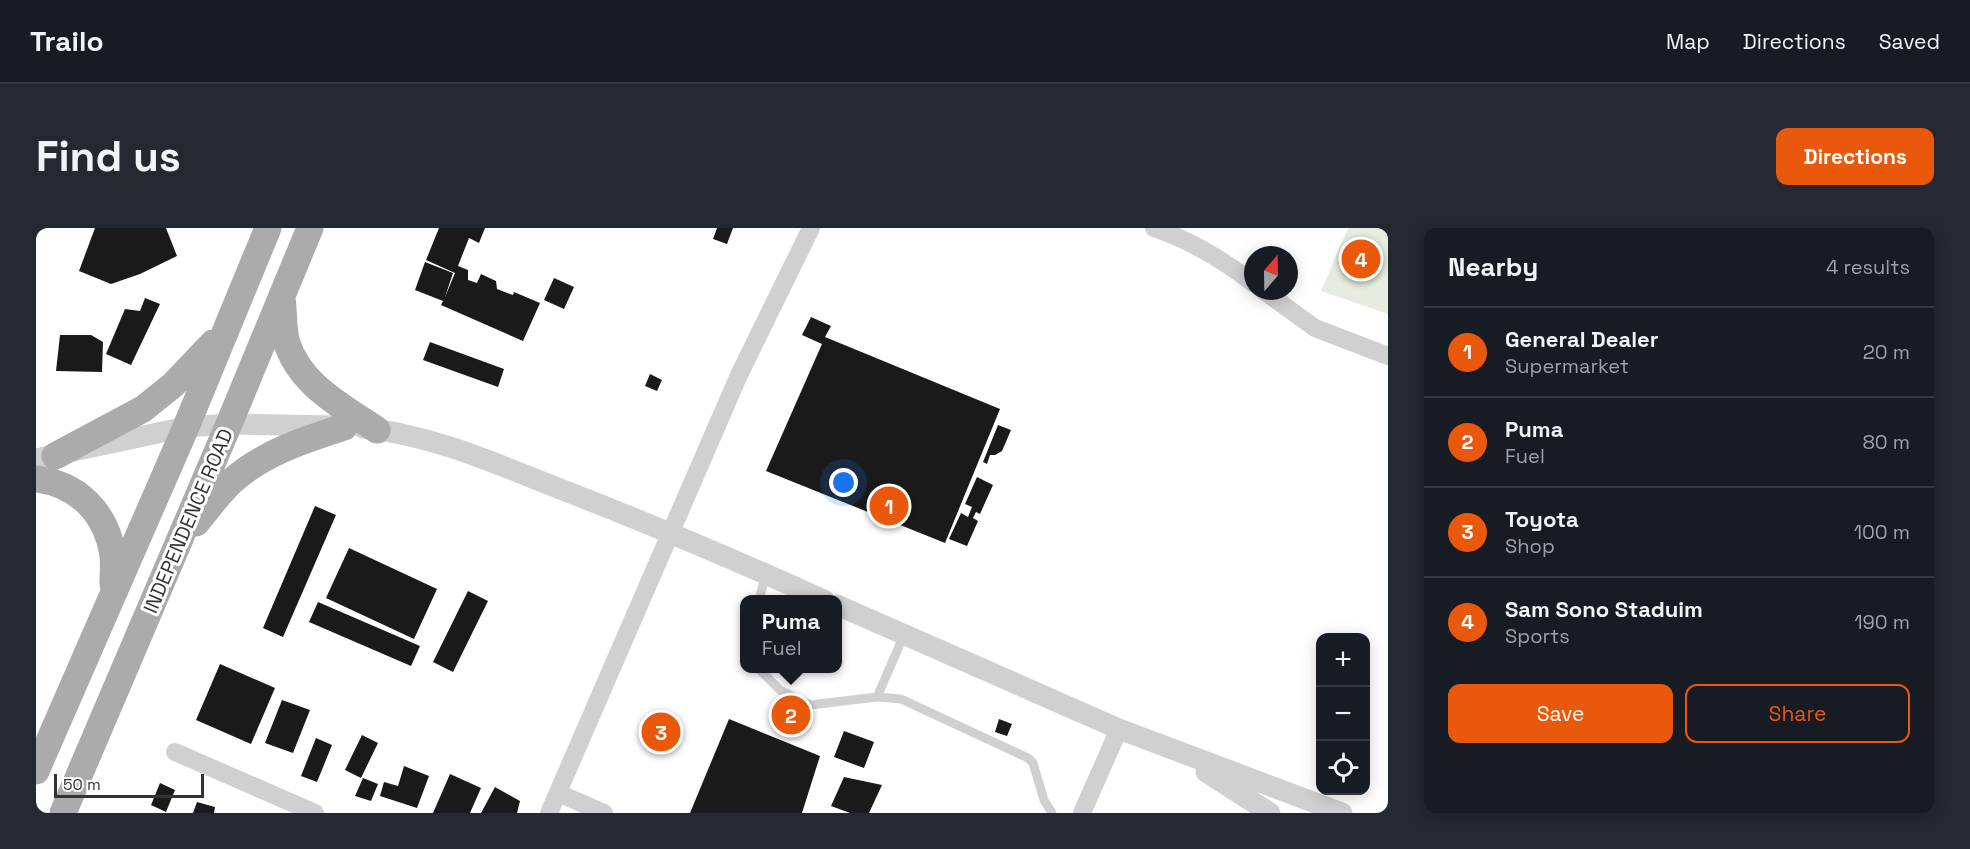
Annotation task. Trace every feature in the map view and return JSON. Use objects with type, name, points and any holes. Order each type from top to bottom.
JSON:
[{"type":"main road","name":"INDEPENDENCE ROAD","points":[[36,771],[186,427],[268,228]]},
{"type":"main road","name":"INDEPENDENCE ROAD","points":[[63,813],[179,543],[310,228]]},
{"type":"main road","points":[[282,294],[286,340],[300,371],[320,392],[377,430]]},
{"type":"main road","points":[[45,457],[143,409],[173,385],[224,331]]},
{"type":"main road","points":[[179,543],[231,482],[259,460],[289,445],[344,427]]},
{"type":"main road","points":[[36,479],[49,480],[76,492],[95,509],[105,528],[113,556],[113,591]]},
{"type":"street","points":[[549,813],[739,375],[811,228]]},
{"type":"street","points":[[1154,228],[1172,234],[1224,261],[1244,276]]},
{"type":"street","points":[[1277,300],[1316,328],[1388,356]]},
{"type":"street","points":[[45,457],[186,427],[229,424],[377,430],[485,459],[670,532],[813,595]]},
{"type":"street","points":[[842,607],[1119,729],[1342,813]]},
{"type":"street","points":[[1082,813],[1119,729]]},
{"type":"street","points":[[1173,751],[1270,813]]},
{"type":"street","points":[[175,752],[315,813]]},
{"type":"street","points":[[558,793],[604,813]]},
{"type":"lane","points":[[760,595],[766,574]]},
{"type":"lane","points":[[877,698],[904,635]]},
{"type":"lane","points":[[763,673],[780,690],[810,705],[877,698],[901,699],[1028,758],[1034,762],[1044,800],[1052,813]]},
{"type":"shaded area","points":[[1348,228],[1388,228],[1388,314],[1321,291]]},
{"type":"building","points":[[95,228],[166,228],[177,256],[140,274],[111,284],[79,271]]},
{"type":"building","points":[[439,228],[485,228],[479,243],[469,238],[458,266],[468,270],[468,280],[477,283],[481,274],[496,281],[497,289],[513,295],[514,292],[540,303],[523,341],[441,305],[443,301],[415,290],[425,262],[453,273],[445,297],[455,273],[426,260]]},
{"type":"building","points":[[717,228],[733,228],[727,244],[713,239]]},
{"type":"building","points":[[554,278],[574,287],[564,309],[544,300]]},
{"type":"building","points":[[145,298],[160,304],[131,365],[106,354],[125,309],[140,311]]},
{"type":"building","points":[[811,317],[831,326],[825,337],[1000,409],[945,543],[766,471],[822,344],[802,335]]},
{"type":"building","points":[[60,335],[91,335],[103,342],[102,372],[56,371]]},
{"type":"building","points":[[430,342],[504,369],[498,387],[423,360]]},
{"type":"building","points":[[650,374],[662,380],[657,391],[645,386]]},
{"type":"building","points":[[998,425],[1011,430],[1002,451],[990,455],[987,464],[983,462]]},
{"type":"building","points":[[977,477],[993,485],[980,514],[976,512],[973,518],[978,521],[967,546],[949,539],[961,513],[968,517],[972,507],[965,504]]},
{"type":"building","points":[[315,506],[336,515],[283,637],[263,628]]},
{"type":"building","points":[[349,548],[437,589],[414,639],[326,598]]},
{"type":"building","points":[[468,591],[488,601],[453,672],[433,662]]},
{"type":"building","points":[[318,602],[420,646],[411,666],[309,622]]},
{"type":"building","points":[[220,664],[275,688],[251,744],[196,720]]},
{"type":"building","points":[[282,700],[310,710],[293,753],[265,743]]},
{"type":"building","points":[[729,719],[820,756],[802,813],[690,813]]},
{"type":"building","points":[[999,719],[1012,724],[1007,736],[995,732]]},
{"type":"building","points":[[844,731],[874,742],[864,768],[834,757]]},
{"type":"building","points":[[362,735],[378,743],[361,778],[345,770]]},
{"type":"building","points":[[316,738],[332,745],[317,782],[301,776]]},
{"type":"building","points":[[404,766],[429,776],[417,808],[380,796],[384,782],[398,786]]},
{"type":"building","points":[[450,774],[481,788],[470,813],[433,813]]},
{"type":"building","points":[[844,777],[882,785],[869,813],[850,813],[831,806]]},
{"type":"building","points":[[363,778],[378,784],[371,801],[355,796]]},
{"type":"building","points":[[160,783],[175,790],[166,812],[151,805]]},
{"type":"building","points":[[495,787],[520,801],[517,813],[481,813]]},
{"type":"building","points":[[197,802],[215,807],[214,813],[193,813]]},
{"type":"place","name":"Sam Sono Staduim","points":[[1361,259]]},
{"type":"place","name":"General Dealer","points":[[889,506]]},
{"type":"place","name":"Puma","points":[[791,715]]},
{"type":"place","name":"Toyota","points":[[661,732]]}]
